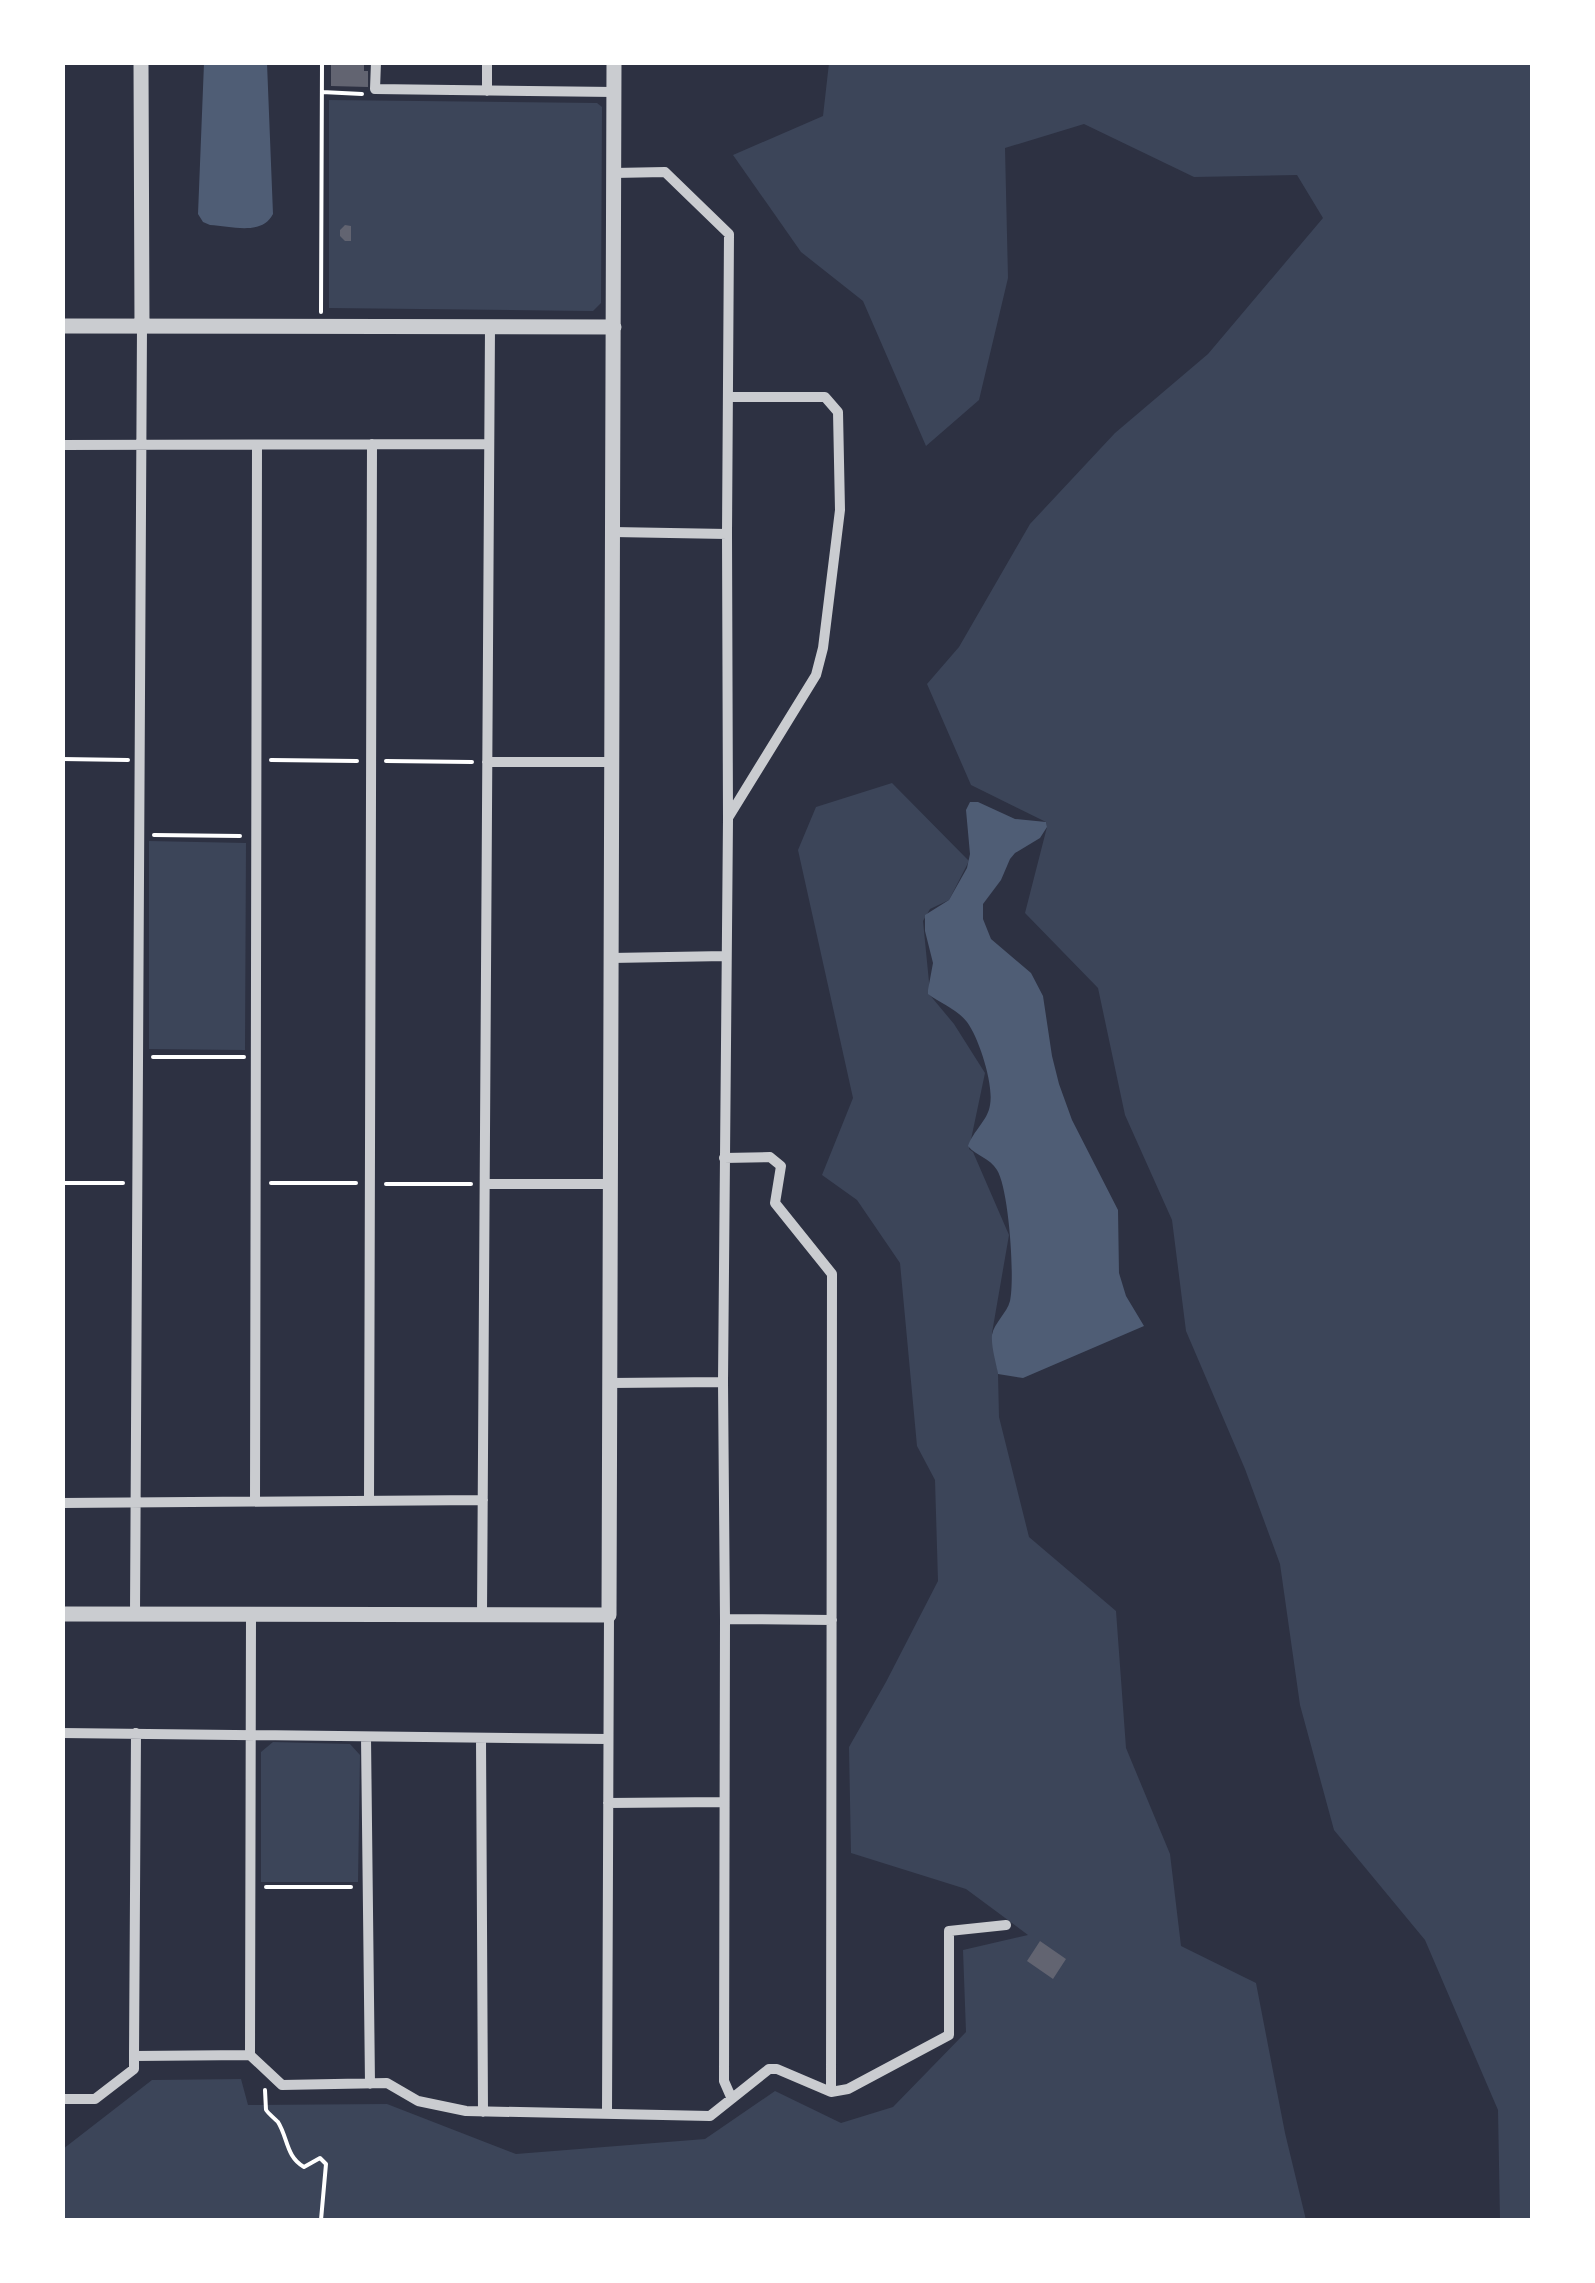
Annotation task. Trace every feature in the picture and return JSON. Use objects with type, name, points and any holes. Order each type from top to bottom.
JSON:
[{"type":"street","points":[[135,1614],[141,62]]},
{"type":"street","points":[[376,62],[375,89],[614,92]]},
{"type":"street","points":[[487,62],[487,91]]},
{"type":"street","points":[[607,2113],[614,62]]},
{"type":"street","points":[[614,173],[665,172],[729,234],[722,1382],[726,1620],[724,2081],[732,2097]]},
{"type":"street","points":[[62,326],[614,327]]},
{"type":"street","points":[[482,1615],[490,327]]},
{"type":"street","points":[[728,397],[825,397],[838,412],[840,510],[824,648],[816,675],[728,819]]},
{"type":"street","points":[[368,1500],[372,444]]},
{"type":"street","points":[[62,446],[489,444]]},
{"type":"street","points":[[255,1501],[257,445]]},
{"type":"street","points":[[612,532],[726,534]]},
{"type":"street","points":[[487,762],[612,762]]},
{"type":"street","points":[[611,958],[726,956]]},
{"type":"street","points":[[724,1158],[770,1157],[781,1166],[775,1203],[832,1274],[831,2092]]},
{"type":"street","points":[[485,1184],[610,1184]]},
{"type":"street","points":[[610,1383],[722,1382]]},
{"type":"street","points":[[62,1502],[483,1500]]},
{"type":"street","points":[[62,1614],[609,1615]]},
{"type":"street","points":[[250,2055],[252,1615]]},
{"type":"street","points":[[726,1620],[832,1620]]},
{"type":"street","points":[[62,1733],[608,1739]]},
{"type":"street","points":[[62,2100],[95,2099],[134,2070],[136,1733]]},
{"type":"street","points":[[366,1736],[370,2084]]},
{"type":"street","points":[[482,1738],[483,2112]]},
{"type":"street","points":[[608,1802],[724,1802]]},
{"type":"street","points":[[134,2056],[250,2055],[282,2085],[387,2084],[418,2101],[466,2111],[710,2116],[769,2069],[831,2092],[848,2088],[949,2035],[949,1931],[1006,1925]]},
{"type":"path","points":[[321,326],[322,62]]},
{"type":"path","points":[[322,92],[367,94],[375,89]]},
{"type":"path","points":[[62,759],[140,760]]},
{"type":"path","points":[[139,835],[256,836]]},
{"type":"path","points":[[138,1056],[256,1057]]},
{"type":"path","points":[[62,1183],[138,1184]]},
{"type":"path","points":[[251,1887],[368,1888]]},
{"type":"path","points":[[266,2070],[264,2107],[278,2123],[295,2162],[304,2167],[320,2158],[326,2164],[321,2220]]},
{"type":"shaded area","points":[[204,63],[267,63],[273,214],[261,225],[210,225],[198,214]]},
{"type":"shaded area","points":[[829,63],[1532,63],[1532,2220],[1500,2220],[1498,2110],[1425,1940],[1334,1830],[1300,1705],[1280,1564],[1245,1469],[1186,1331],[1172,1220],[1125,1115],[1098,988],[1025,913],[1046,822],[971,785],[927,684],[959,647],[1030,524],[1115,433],[1208,354],[1323,218],[1297,175],[1194,177],[1084,124],[1005,148],[1008,278],[979,400],[926,446],[863,301],[801,252],[733,155],[823,116]]},
{"type":"shaded area","points":[[329,100],[597,103],[602,107],[601,303],[593,311],[329,308]]},
{"type":"shaded area","points":[[892,783],[969,861],[949,900],[930,909],[923,921],[929,994],[954,1024],[985,1073],[969,1149],[1009,1235],[992,1333],[999,1417],[1029,1537],[1116,1611],[1126,1748],[1170,1854],[1181,1946],[1256,1983],[1306,2220],[63,2220],[63,2149],[152,2080],[241,2079],[248,2105],[387,2104],[516,2154],[705,2139],[775,2091],[841,2123],[893,2107],[966,2032],[963,1950],[1028,1935],[966,1889],[851,1853],[849,1747],[938,1581],[935,1480],[917,1446],[900,1263],[857,1200],[822,1175],[853,1098],[798,850],[816,807]]},
{"type":"shaded area","points":[[970,802],[1015,819],[1046,822],[1040,838],[1010,859],[1001,880],[983,904],[983,919],[991,939],[1031,973],[1043,996],[1059,1084],[1072,1120],[1118,1210],[1119,1273],[1126,1296],[1144,1326],[1023,1378],[998,1374],[992,1344],[993,1331],[1008,1305],[1011,1290],[1005,1195],[994,1166],[968,1146],[989,1110],[988,1074],[967,1022],[928,994],[933,963],[925,915],[949,900],[967,868],[970,854],[966,810]]},
{"type":"shaded area","points":[[149,841],[246,843],[245,1050],[149,1049]]},
{"type":"shaded area","points":[[273,1742],[350,1744],[360,1755],[358,1882],[261,1882],[261,1752]]},
{"type":"building","points":[[331,62],[364,62],[368,87],[331,86]]},
{"type":"building","points":[[345,225],[351,226],[351,241],[340,236]]},
{"type":"building","points":[[1040,1941],[1066,1959],[1053,1979],[1027,1961]]}]
